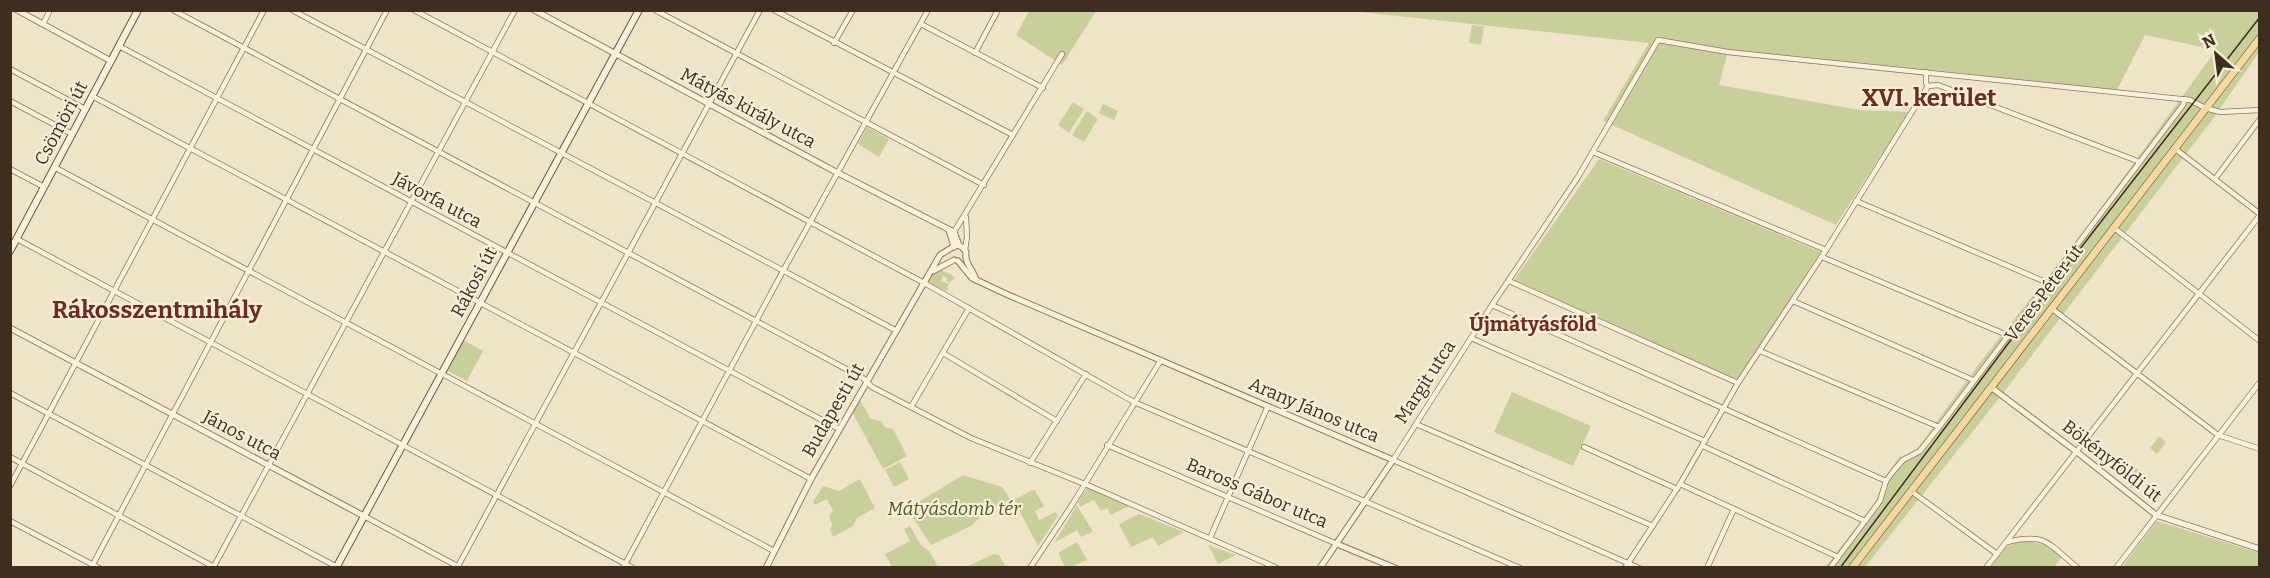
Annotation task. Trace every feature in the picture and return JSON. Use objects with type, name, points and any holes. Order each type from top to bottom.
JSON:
[{"type":"main road","name":"Csömöri út","points":[[10,251],[138,10]]},
{"type":"main road","name":"Rákosi út","points":[[337,567],[639,10]]},
{"type":"main road","name":"Veres Péter út","points":[[1852,567],[1992,388],[2259,38]]},
{"type":"street","points":[[17,10],[111,61]]},
{"type":"street","points":[[43,24],[50,10]]},
{"type":"street","points":[[174,10],[971,438],[1277,567]]},
{"type":"street","points":[[10,486],[264,10]]},
{"type":"street","points":[[292,10],[897,331]]},
{"type":"street","points":[[92,566],[387,10]]},
{"type":"street","points":[[414,10],[925,283],[1134,402],[1520,567]]},
{"type":"street","points":[[10,457],[214,567],[267,465],[515,10]]},
{"type":"street","name":"Mátyás király utca","points":[[534,10],[709,105],[951,231]]},
{"type":"street","points":[[655,10],[984,185]]},
{"type":"street","points":[[458,567],[760,10]]},
{"type":"street","points":[[774,10],[1013,135]]},
{"type":"street","points":[[834,43],[853,10]]},
{"type":"street","points":[[624,565],[928,10]]},
{"type":"street","points":[[975,53],[998,10]]},
{"type":"street","points":[[921,24],[1043,88]]},
{"type":"street","name":"Margit utca","points":[[1320,567],[1367,500],[1593,152],[1658,40],[1728,52],[1926,72]]},
{"type":"street","name":"Jávorfa utca","points":[[119,46],[839,429]]},
{"type":"street","points":[[976,280],[951,231],[966,214],[1062,54]]},
{"type":"street","points":[[10,69],[85,109]]},
{"type":"street","points":[[1928,86],[1926,72],[2185,99],[2220,112],[2259,110]]},
{"type":"street","points":[[1928,86],[1938,85],[2140,162]]},
{"type":"street","points":[[1626,565],[1679,486],[1738,383],[1822,257],[1928,86]]},
{"type":"street","points":[[92,96],[811,479]]},
{"type":"street","name":"Veres Péter út","points":[[1830,567],[1880,501],[1886,481],[1903,460],[1920,451],[1939,427],[2183,105],[2185,99]]},
{"type":"street","points":[[10,101],[72,134]]},
{"type":"street","points":[[2215,179],[2259,119]]},
{"type":"street","points":[[1986,567],[2199,295],[2259,214],[2174,148]]},
{"type":"street","points":[[1593,152],[1826,250]]},
{"type":"street","points":[[54,167],[774,551]]},
{"type":"street","points":[[10,169],[44,187]]},
{"type":"street","points":[[1856,201],[2048,283]]},
{"type":"street","points":[[956,261],[951,256],[966,234],[966,214]]},
{"type":"street","points":[[2113,227],[2259,341]]},
{"type":"street","points":[[17,239],[624,565],[633,567]]},
{"type":"street","name":"Budapesti út","points":[[766,567],[811,479],[940,255],[958,247]]},
{"type":"street","name":"Budapesti út","points":[[932,272],[965,257]]},
{"type":"street","points":[[1822,257],[2007,335]]},
{"type":"street","name":"Arany János utca","points":[[956,261],[976,280],[1393,460],[1626,565],[1639,567]]},
{"type":"street","points":[[1509,281],[1738,383]]},
{"type":"street","points":[[1793,301],[1973,380]]},
{"type":"street","points":[[1492,305],[1886,481]]},
{"type":"street","points":[[911,407],[969,308]]},
{"type":"street","points":[[2051,308],[2218,435],[2259,448]]},
{"type":"street","name":"János utca","points":[[10,328],[458,567]]},
{"type":"street","points":[[1471,339],[1704,443],[1865,521]]},
{"type":"street","points":[[1760,351],[1939,427]]},
{"type":"street","points":[[943,353],[1057,421]]},
{"type":"street","points":[[1030,567],[1161,360]]},
{"type":"street","points":[[1029,463],[1086,374]]},
{"type":"street","points":[[2116,567],[2259,382]]},
{"type":"street","name":"Bökényföldi út","points":[[1992,388],[2156,515],[2259,549]]},
{"type":"street","points":[[10,393],[337,567]]},
{"type":"street","points":[[1210,538],[1268,406]]},
{"type":"street","points":[[1416,424],[1653,526]]},
{"type":"street","name":"Baross Gábor utca","points":[[1107,445],[1395,567]]},
{"type":"street","points":[[1584,447],[1734,509],[1838,557]]},
{"type":"street","points":[[1911,491],[1997,554]]},
{"type":"street","points":[[1707,567],[1734,509]]},
{"type":"street","points":[[10,521],[92,566],[99,567]]},
{"type":"street","points":[[2007,542],[2036,538],[2050,543],[2078,567]]},
{"type":"green space","points":[[2259,10],[2260,51],[2212,120],[1996,402],[1865,567],[1825,568],[1876,501],[1885,477],[1900,456],[1902,458],[1914,453],[1981,361],[2085,230],[2216,50],[2145,35],[2117,90],[1932,70],[1928,76],[1727,55],[1719,85],[1860,110],[1909,112],[1836,225],[1603,121],[1649,43],[1351,11]]},
{"type":"green space","points":[[1029,11],[1096,11],[1062,65],[1016,35]]},
{"type":"green space","points":[[1472,25],[1484,26],[1481,45],[1469,43]]},
{"type":"green space","points":[[1073,102],[1084,109],[1069,133],[1058,125]]},
{"type":"green space","points":[[1103,104],[1118,111],[1114,120],[1099,113]]},
{"type":"green space","points":[[1087,111],[1098,119],[1084,142],[1072,135]]},
{"type":"green space","points":[[867,127],[889,139],[879,157],[858,144]]},
{"type":"green space","points":[[1599,159],[1821,252],[1738,378],[1514,280]]},
{"type":"green space","points":[[939,270],[955,278],[949,283],[943,276],[941,281],[949,284],[947,288],[949,289],[946,291],[930,284],[928,280],[934,272]]},
{"type":"green space","points":[[463,340],[483,351],[467,381],[446,370]]},
{"type":"green space","points":[[1512,392],[1591,426],[1573,466],[1494,432]]},
{"type":"green space","points":[[860,400],[871,419],[881,421],[885,427],[893,429],[907,456],[883,469],[852,412]]},
{"type":"green space","points":[[2159,436],[2166,442],[2157,454],[2150,448]]},
{"type":"green space","points":[[2121,457],[2143,473],[2134,484],[2112,467]]},
{"type":"green space","points":[[900,462],[909,479],[894,487],[885,470]]},
{"type":"green space","name":"Mátyásdomb tér","points":[[963,475],[1002,487],[1010,499],[985,513],[971,526],[931,545],[907,509]]},
{"type":"green space","points":[[860,479],[875,508],[857,518],[853,526],[833,537],[829,516],[833,511],[827,499],[815,505],[813,502],[823,486],[839,491]]},
{"type":"green space","points":[[1087,488],[1129,506],[1111,515],[1107,508],[1101,511],[1094,500],[1080,507],[1078,502]]},
{"type":"green space","points":[[1034,489],[1044,506],[1035,511],[1039,520],[1056,512],[1058,516],[1038,546],[1014,500]]},
{"type":"green space","points":[[1077,505],[1093,532],[1081,537],[1077,530],[1054,543]]},
{"type":"green space","points":[[1139,514],[1184,532],[1158,546],[1153,537],[1131,547],[1119,524]]},
{"type":"green space","points":[[2157,521],[2259,553],[2259,567],[2122,567]]},
{"type":"green space","points":[[910,526],[920,544],[930,552],[938,567],[892,567],[885,554],[910,541],[904,529]]},
{"type":"green space","points":[[2021,540],[2046,545],[2062,557],[2054,567],[1991,568],[1995,558],[2002,550]]},
{"type":"green space","points":[[1077,542],[1087,560],[1071,567],[1065,567],[1058,553]]},
{"type":"green space","points":[[1208,545],[1236,555],[1218,564]]},
{"type":"green space","points":[[994,554],[999,555],[1006,567],[968,566]]},
{"type":"tram line","points":[[1840,568],[2055,281],[2260,17]]},
{"type":"district","name":"XVI. kerület","points":[[1929,98]]},
{"type":"district","name":"Rákosszentmihály","points":[[157,310]]},
{"type":"district","name":"Újmátyásföld","points":[[1533,324]]}]
